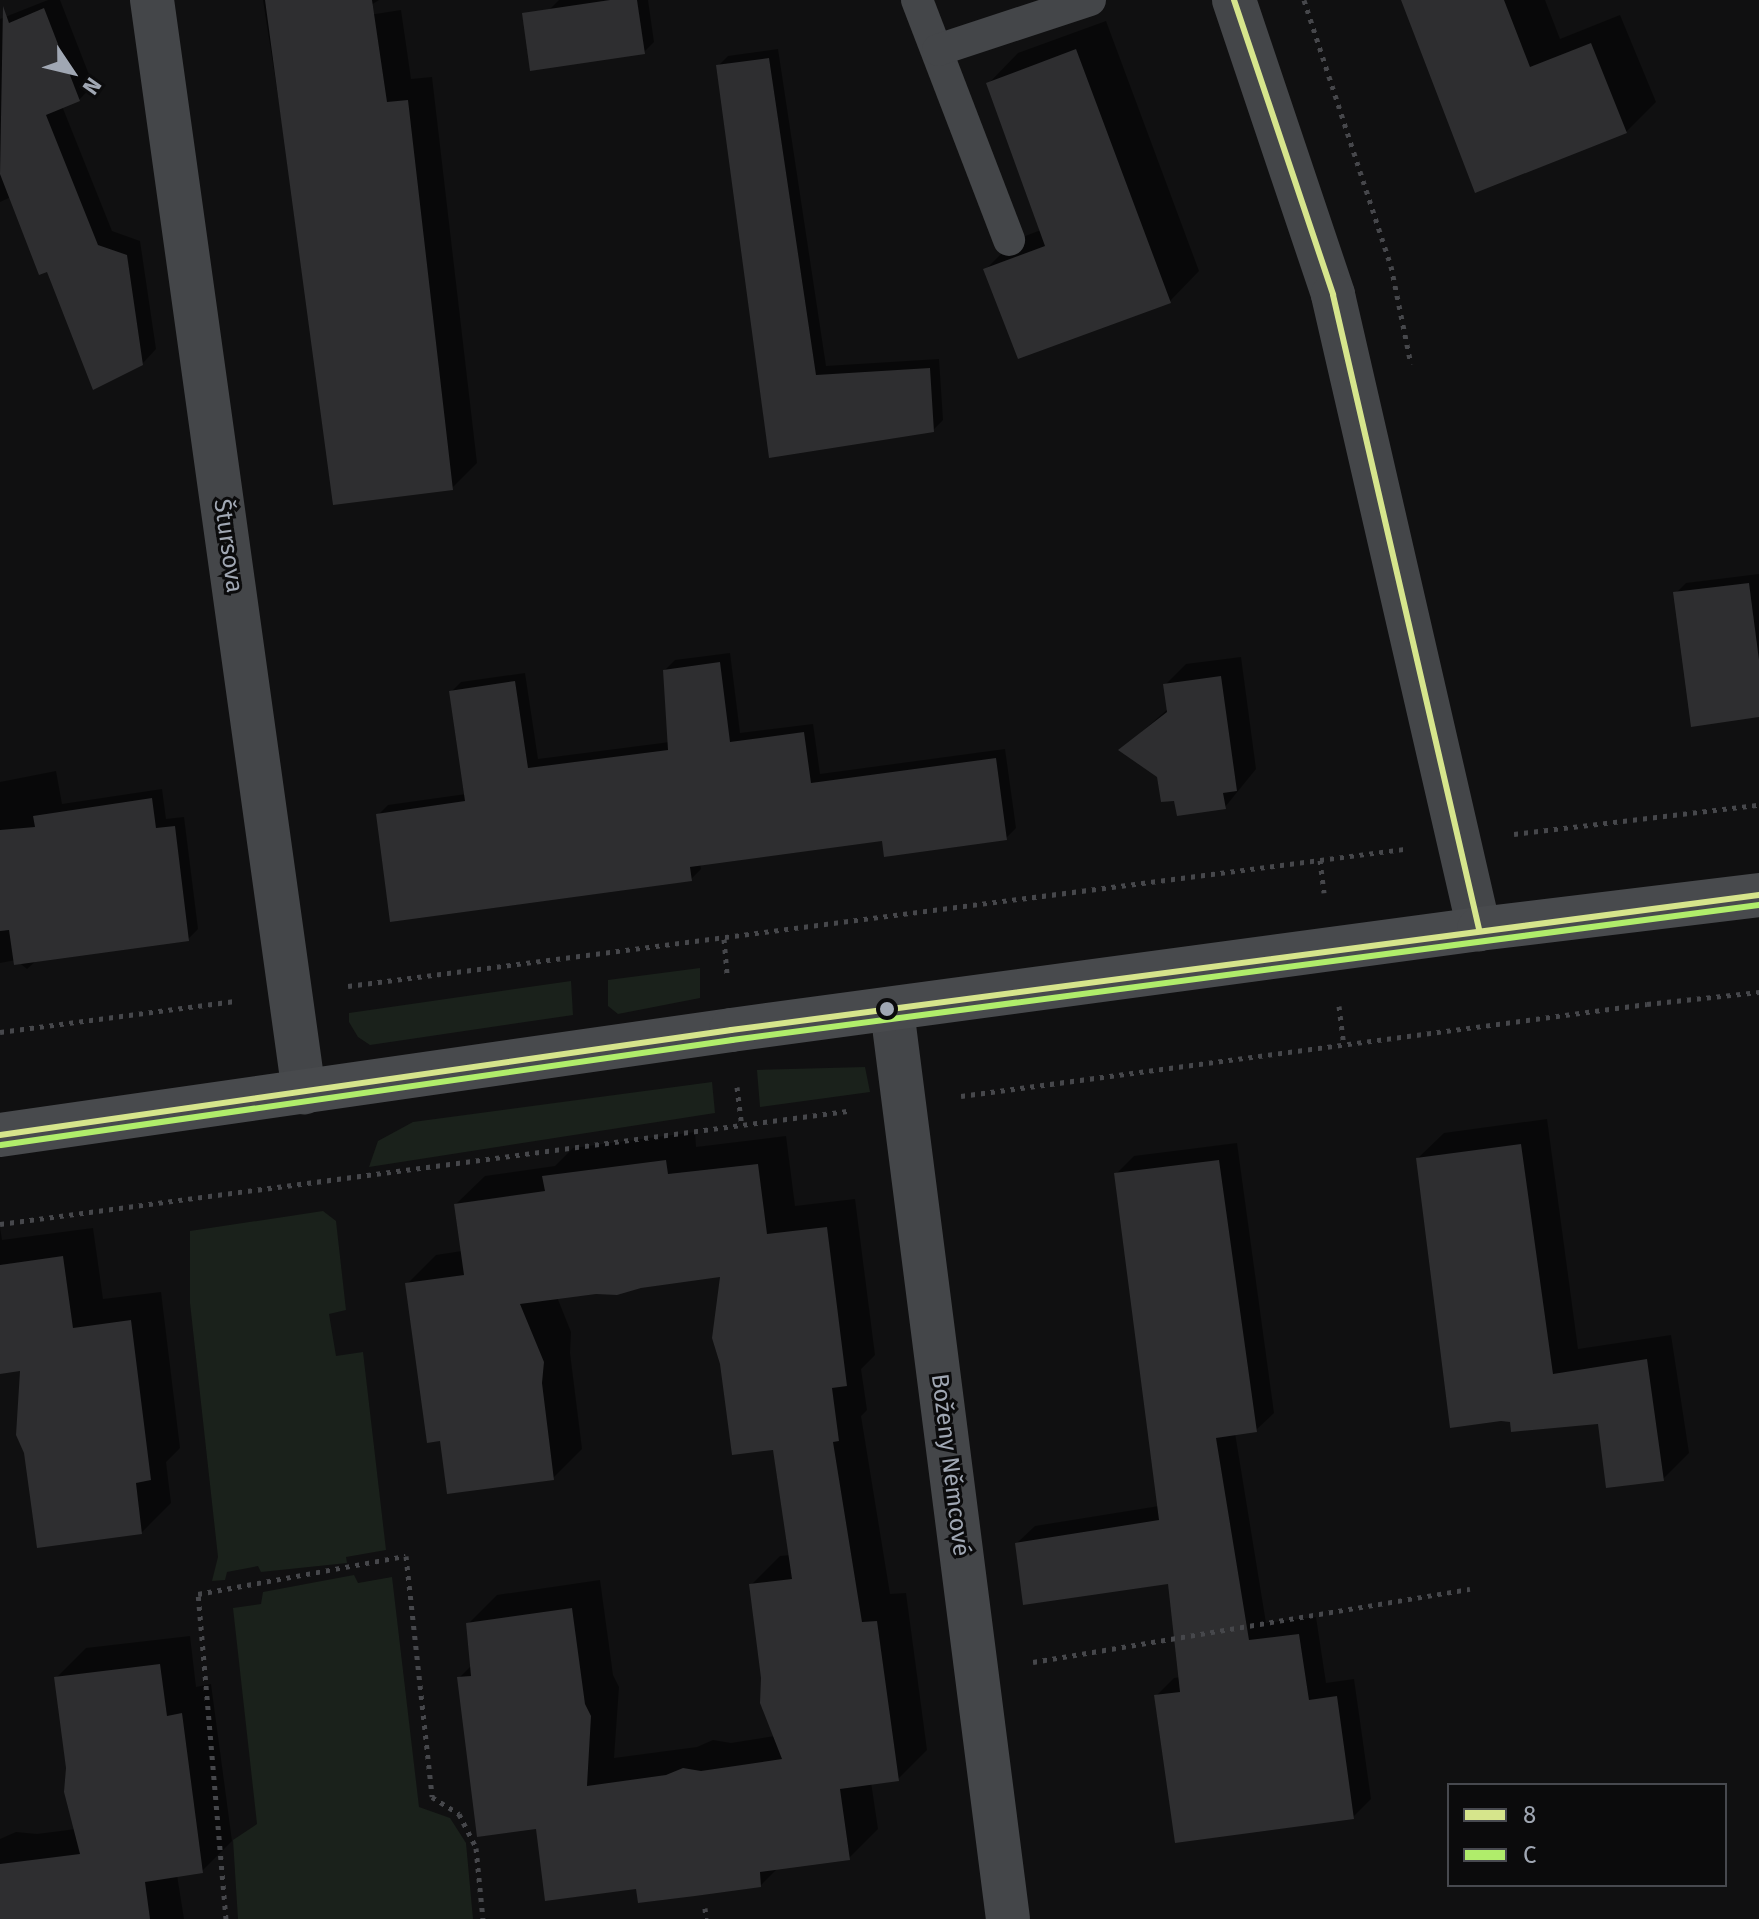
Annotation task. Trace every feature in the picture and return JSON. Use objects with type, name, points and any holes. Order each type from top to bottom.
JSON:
[{"type":"main road","points":[[0,1135],[1479,929],[1759,895]]},
{"type":"street","name":"Štursova","points":[[152,0],[304,1092]]},
{"type":"street","points":[[1234,0],[1333,295],[1479,929]]},
{"type":"street","name":"Boženy Němcové","points":[[892,1010],[1008,1919]]},
{"type":"lane","points":[[917,0],[1009,240]]},
{"type":"lane","points":[[938,50],[1090,0]]},
{"type":"path","points":[[344,986],[1759,805]]},
{"type":"path","points":[[0,1224],[1647,1004],[1759,992]]},
{"type":"path","points":[[0,1032],[290,993]]},
{"type":"path","points":[[226,1919],[198,1594],[406,1556],[432,1797],[459,1814],[476,1848],[483,1919]]},
{"type":"path","points":[[977,1671],[1470,1589]]},
{"type":"path","points":[[705,1908],[706,1919]]},
{"type":"shaded area","points":[[700,968],[700,998],[618,1014],[608,1006],[608,980]]},
{"type":"shaded area","points":[[571,981],[573,1015],[370,1045],[358,1037],[349,1022],[349,1013]]},
{"type":"shaded area","points":[[865,1067],[870,1092],[760,1107],[757,1070]]},
{"type":"shaded area","points":[[712,1082],[715,1113],[369,1167],[378,1141],[413,1122]]},
{"type":"shaded area","points":[[323,1211],[336,1221],[346,1310],[329,1314],[336,1356],[363,1352],[386,1550],[346,1557],[347,1563],[261,1572],[258,1566],[227,1572],[225,1580],[212,1581],[218,1557],[190,1303],[190,1231]]},
{"type":"shaded area","points":[[354,1575],[358,1583],[392,1577],[419,1807],[450,1818],[466,1843],[473,1919],[238,1919],[233,1840],[257,1824],[233,1608],[261,1604],[263,1592]]},
{"type":"building","points":[[265,0],[372,0],[387,102],[408,100],[453,490],[333,505]]},
{"type":"building","points":[[610,0],[637,0],[645,54],[530,71],[522,13]]},
{"type":"building","points":[[1401,0],[1504,0],[1530,67],[1591,43],[1627,133],[1475,193]]},
{"type":"building","points":[[3,6],[9,23],[44,8],[80,101],[46,115],[98,245],[127,255],[143,365],[93,390],[47,272],[39,275],[0,174]]},
{"type":"building","points":[[1076,49],[1171,303],[1018,359],[983,269],[1045,246],[986,83]]},
{"type":"building","points":[[769,58],[816,375],[930,368],[934,432],[769,458],[716,65]]},
{"type":"building","points":[[1749,583],[1759,660],[1759,717],[1691,727],[1673,592]]},
{"type":"building","points":[[720,662],[730,742],[804,732],[811,783],[996,758],[1007,840],[884,857],[882,841],[690,867],[692,881],[390,922],[376,814],[465,801],[449,691],[515,681],[528,768],[668,750],[663,670]]},
{"type":"building","points":[[1221,676],[1237,791],[1223,793],[1226,809],[1177,816],[1174,801],[1161,802],[1157,777],[1118,750],[1167,712],[1163,684]]},
{"type":"building","points":[[152,798],[156,828],[175,826],[189,941],[14,965],[9,930],[0,931],[0,830],[35,827],[33,816]]},
{"type":"building","points":[[1521,1144],[1553,1374],[1647,1359],[1664,1481],[1606,1488],[1598,1424],[1511,1432],[1510,1422],[1501,1421],[1450,1428],[1416,1158]]},
{"type":"building","points":[[666,1160],[668,1174],[758,1164],[767,1234],[827,1227],[847,1386],[832,1388],[839,1441],[833,1442],[862,1622],[877,1621],[899,1781],[840,1789],[850,1860],[760,1872],[761,1887],[695,1896],[638,1903],[636,1889],[545,1901],[536,1829],[477,1837],[457,1677],[471,1676],[466,1623],[572,1608],[585,1704],[591,1716],[587,1786],[666,1775],[683,1768],[701,1771],[782,1759],[760,1703],[761,1678],[749,1584],[792,1579],[773,1450],[732,1455],[720,1364],[712,1338],[720,1277],[641,1288],[617,1295],[596,1294],[520,1304],[544,1362],[542,1383],[554,1480],[447,1494],[440,1441],[427,1443],[405,1283],[464,1275],[454,1204],[545,1191],[542,1176]]},
{"type":"building","points":[[1219,1160],[1257,1432],[1216,1438],[1249,1640],[1299,1634],[1309,1700],[1337,1696],[1354,1819],[1175,1843],[1154,1695],[1180,1692],[1168,1584],[1023,1605],[1015,1543],[1159,1520],[1114,1173]]},
{"type":"building","points":[[63,1256],[73,1328],[131,1320],[151,1480],[136,1483],[142,1534],[37,1548],[24,1453],[16,1435],[20,1371],[0,1374],[0,1265]]},
{"type":"building","points":[[160,1664],[167,1716],[182,1713],[203,1873],[145,1882],[150,1919],[0,1919],[0,1864],[80,1854],[64,1792],[66,1768],[54,1677]]},
{"type":"transit line","name":"8","points":[[1234,0],[1333,295],[1479,929]]},
{"type":"transit line","name":"8","points":[[0,1135],[731,1030],[1759,895]]},
{"type":"transit line","name":"C","points":[[1,1145],[732,1040],[1759,905]]}]
